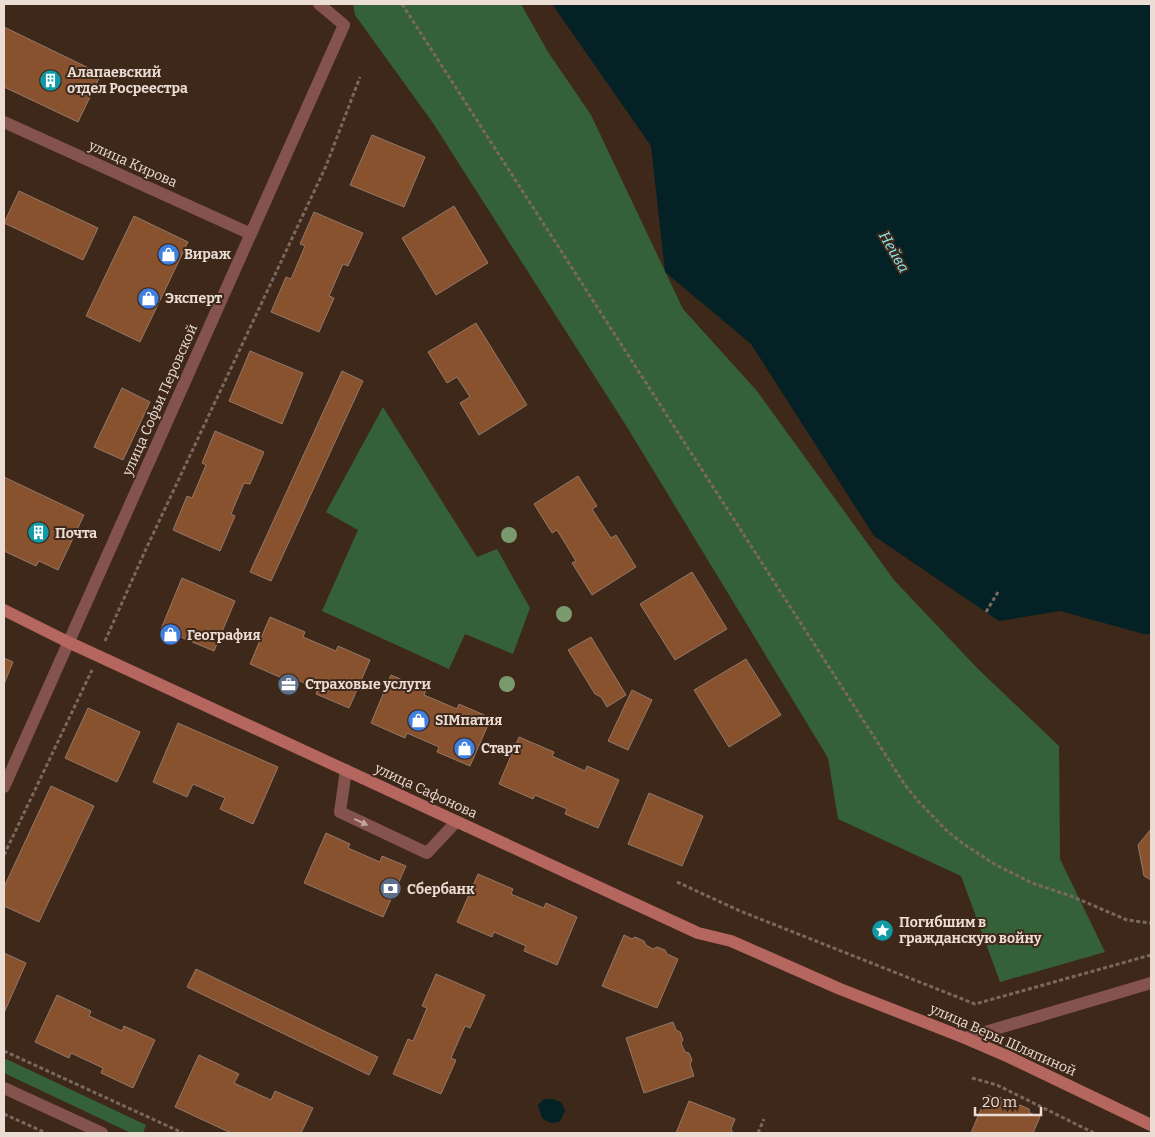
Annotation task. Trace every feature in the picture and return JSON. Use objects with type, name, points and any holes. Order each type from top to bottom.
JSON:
[{"type":"main road","name":"улица Сафонова","points":[[4,610],[68,642],[698,934],[731,941],[840,988]]},
{"type":"main road","name":"улица Веры Шляпиной","points":[[840,988],[1009,1057],[1151,1124]]},
{"type":"street","name":"улица Софьи Перовской","points":[[4,787],[344,25],[320,4]]},
{"type":"street","name":"улица Кирова","points":[[4,122],[251,234]]},
{"type":"street","points":[[346,770],[340,812],[428,853],[456,822]]},
{"type":"street","points":[[965,1038],[1151,983]]},
{"type":"street","points":[[4,1088],[102,1133]]},
{"type":"path","points":[[402,4],[905,785],[918,801],[946,830],[978,854],[1002,868],[1032,883],[1071,896],[1128,920],[1151,923]]},
{"type":"path","points":[[4,854],[326,166],[360,78]]},
{"type":"path","points":[[986,612],[998,592]]},
{"type":"path","points":[[677,882],[740,911],[975,1004],[1151,954]]},
{"type":"path","points":[[4,1051],[182,1133]]},
{"type":"path","points":[[972,1078],[997,1085],[1094,1133]]},
{"type":"path","points":[[4,1114],[46,1133]]},
{"type":"path","points":[[758,1133],[764,1120]]},
{"type":"green space","points":[[353,4],[521,4],[548,52],[591,115],[683,309],[757,391],[894,580],[978,669],[1059,746],[1060,859],[1105,952],[1000,982],[961,876],[838,819],[828,758],[627,427],[433,123],[355,15]]},
{"type":"green space","points":[[383,407],[477,557],[497,549],[530,608],[513,654],[465,634],[449,669],[322,611],[358,530],[326,512]]},
{"type":"green space","points":[[4,1058],[146,1125],[143,1133],[131,1133],[4,1073]]},
{"type":"water","name":"Нейва","points":[[552,4],[1151,4],[1151,634],[1144,634],[1060,611],[999,621],[874,536],[751,344],[665,272],[651,146]]},
{"type":"water","points":[[544,1099],[561,1102],[565,1110],[559,1122],[550,1123],[542,1118],[538,1105]]},
{"type":"building","name":"Алапаевский отдел Росреестра","points":[[4,27],[101,74],[78,122],[4,87]]},
{"type":"building","points":[[372,135],[425,157],[404,207],[350,185]]},
{"type":"building","points":[[19,191],[98,228],[83,260],[4,223]]},
{"type":"building","points":[[454,206],[488,263],[436,295],[402,238]]},
{"type":"building","points":[[314,212],[363,233],[348,266],[343,264],[329,296],[334,298],[319,332],[271,312],[286,277],[291,279],[305,246],[300,244]]},
{"type":"building","points":[[134,216],[188,242],[140,342],[86,316]]},
{"type":"building","points":[[476,323],[527,405],[479,435],[460,403],[470,397],[457,377],[447,383],[428,352]]},
{"type":"building","points":[[250,351],[303,373],[282,424],[229,401]]},
{"type":"building","points":[[342,371],[363,381],[271,581],[250,572]]},
{"type":"building","points":[[122,388],[150,402],[123,460],[94,447]]},
{"type":"building","points":[[215,431],[264,452],[250,484],[244,483],[231,514],[235,516],[220,551],[173,530],[187,496],[192,498],[206,465],[202,463]]},
{"type":"building","points":[[578,476],[597,506],[592,509],[611,538],[616,535],[636,567],[592,595],[572,563],[576,561],[557,530],[552,533],[534,504]]},
{"type":"building","name":"Почта","points":[[4,477],[84,515],[58,570],[39,561],[36,566],[4,551]]},
{"type":"building","points":[[692,572],[727,629],[675,660],[640,604]]},
{"type":"building","points":[[182,578],[235,601],[214,651],[161,629]]},
{"type":"building","points":[[270,617],[305,632],[303,637],[336,651],[338,646],[370,660],[349,708],[316,694],[318,689],[286,675],[284,679],[250,664]]},
{"type":"building","points":[[591,637],[626,695],[607,707],[601,697],[595,694],[568,650]]},
{"type":"building","points":[[4,658],[13,662],[4,684]]},
{"type":"building","points":[[746,659],[781,715],[729,747],[694,690]]},
{"type":"building","points":[[391,675],[426,690],[424,695],[457,709],[459,704],[491,718],[470,766],[437,752],[439,747],[407,733],[405,738],[371,723]]},
{"type":"building","points":[[632,690],[652,700],[628,750],[608,741]]},
{"type":"building","points":[[88,708],[140,732],[117,782],[65,758]]},
{"type":"building","points":[[178,723],[278,767],[253,824],[220,809],[225,798],[193,784],[187,797],[153,782]]},
{"type":"building","points":[[519,737],[554,752],[552,756],[585,771],[587,766],[619,780],[598,828],[565,814],[567,809],[535,795],[533,799],[499,784]]},
{"type":"building","points":[[51,786],[94,806],[39,922],[4,906],[4,887]]},
{"type":"building","points":[[649,793],[703,816],[682,866],[628,844]]},
{"type":"building","points":[[1151,829],[1151,880],[1144,876],[1138,845]]},
{"type":"building","points":[[326,833],[350,844],[348,848],[380,862],[382,856],[406,866],[383,917],[304,883]]},
{"type":"building","points":[[478,874],[513,889],[511,894],[544,908],[546,903],[577,917],[557,965],[524,951],[526,946],[494,932],[492,937],[457,922]]},
{"type":"building","points":[[624,935],[632,939],[635,937],[644,941],[646,945],[653,949],[657,947],[665,950],[667,954],[678,959],[657,1008],[602,986]]},
{"type":"building","points":[[4,953],[26,963],[4,1013]]},
{"type":"building","points":[[196,969],[378,1057],[369,1075],[187,987]]},
{"type":"building","points":[[436,974],[485,995],[470,1028],[465,1026],[451,1058],[456,1060],[441,1094],[393,1074],[408,1039],[413,1041],[427,1008],[422,1006]]},
{"type":"building","points":[[57,995],[91,1011],[89,1016],[122,1031],[124,1026],[155,1040],[133,1088],[101,1073],[103,1068],[71,1053],[69,1058],[35,1042]]},
{"type":"building","points":[[673,1022],[676,1030],[680,1032],[683,1040],[681,1043],[685,1052],[689,1053],[692,1060],[690,1064],[694,1076],[644,1093],[626,1038]]},
{"type":"building","points":[[199,1055],[239,1074],[234,1083],[271,1100],[275,1091],[313,1108],[301,1133],[231,1133],[175,1107]]},
{"type":"building","points":[[987,1095],[995,1098],[1000,1097],[1016,1107],[1020,1105],[1029,1109],[1030,1113],[1040,1117],[1033,1133],[971,1133]]},
{"type":"building","points":[[689,1101],[735,1119],[731,1129],[733,1133],[676,1133]]},
{"type":"place","name":"Алапаевский отдел Росреестра","points":[[51,80]]},
{"type":"place","name":"Вираж","points":[[168,254]]},
{"type":"place","name":"Эксперт","points":[[149,298]]},
{"type":"place","name":"Почта","points":[[39,533]]},
{"type":"place","name":"География","points":[[171,635]]},
{"type":"place","name":"Страховые услуги","points":[[289,684]]},
{"type":"place","name":"SIMпатия","points":[[419,720]]},
{"type":"place","name":"Старт","points":[[465,748]]},
{"type":"place","name":"Сбербанк","points":[[391,889]]},
{"type":"place","name":"Погибшим в гражданскую войну","points":[[883,930]]}]
